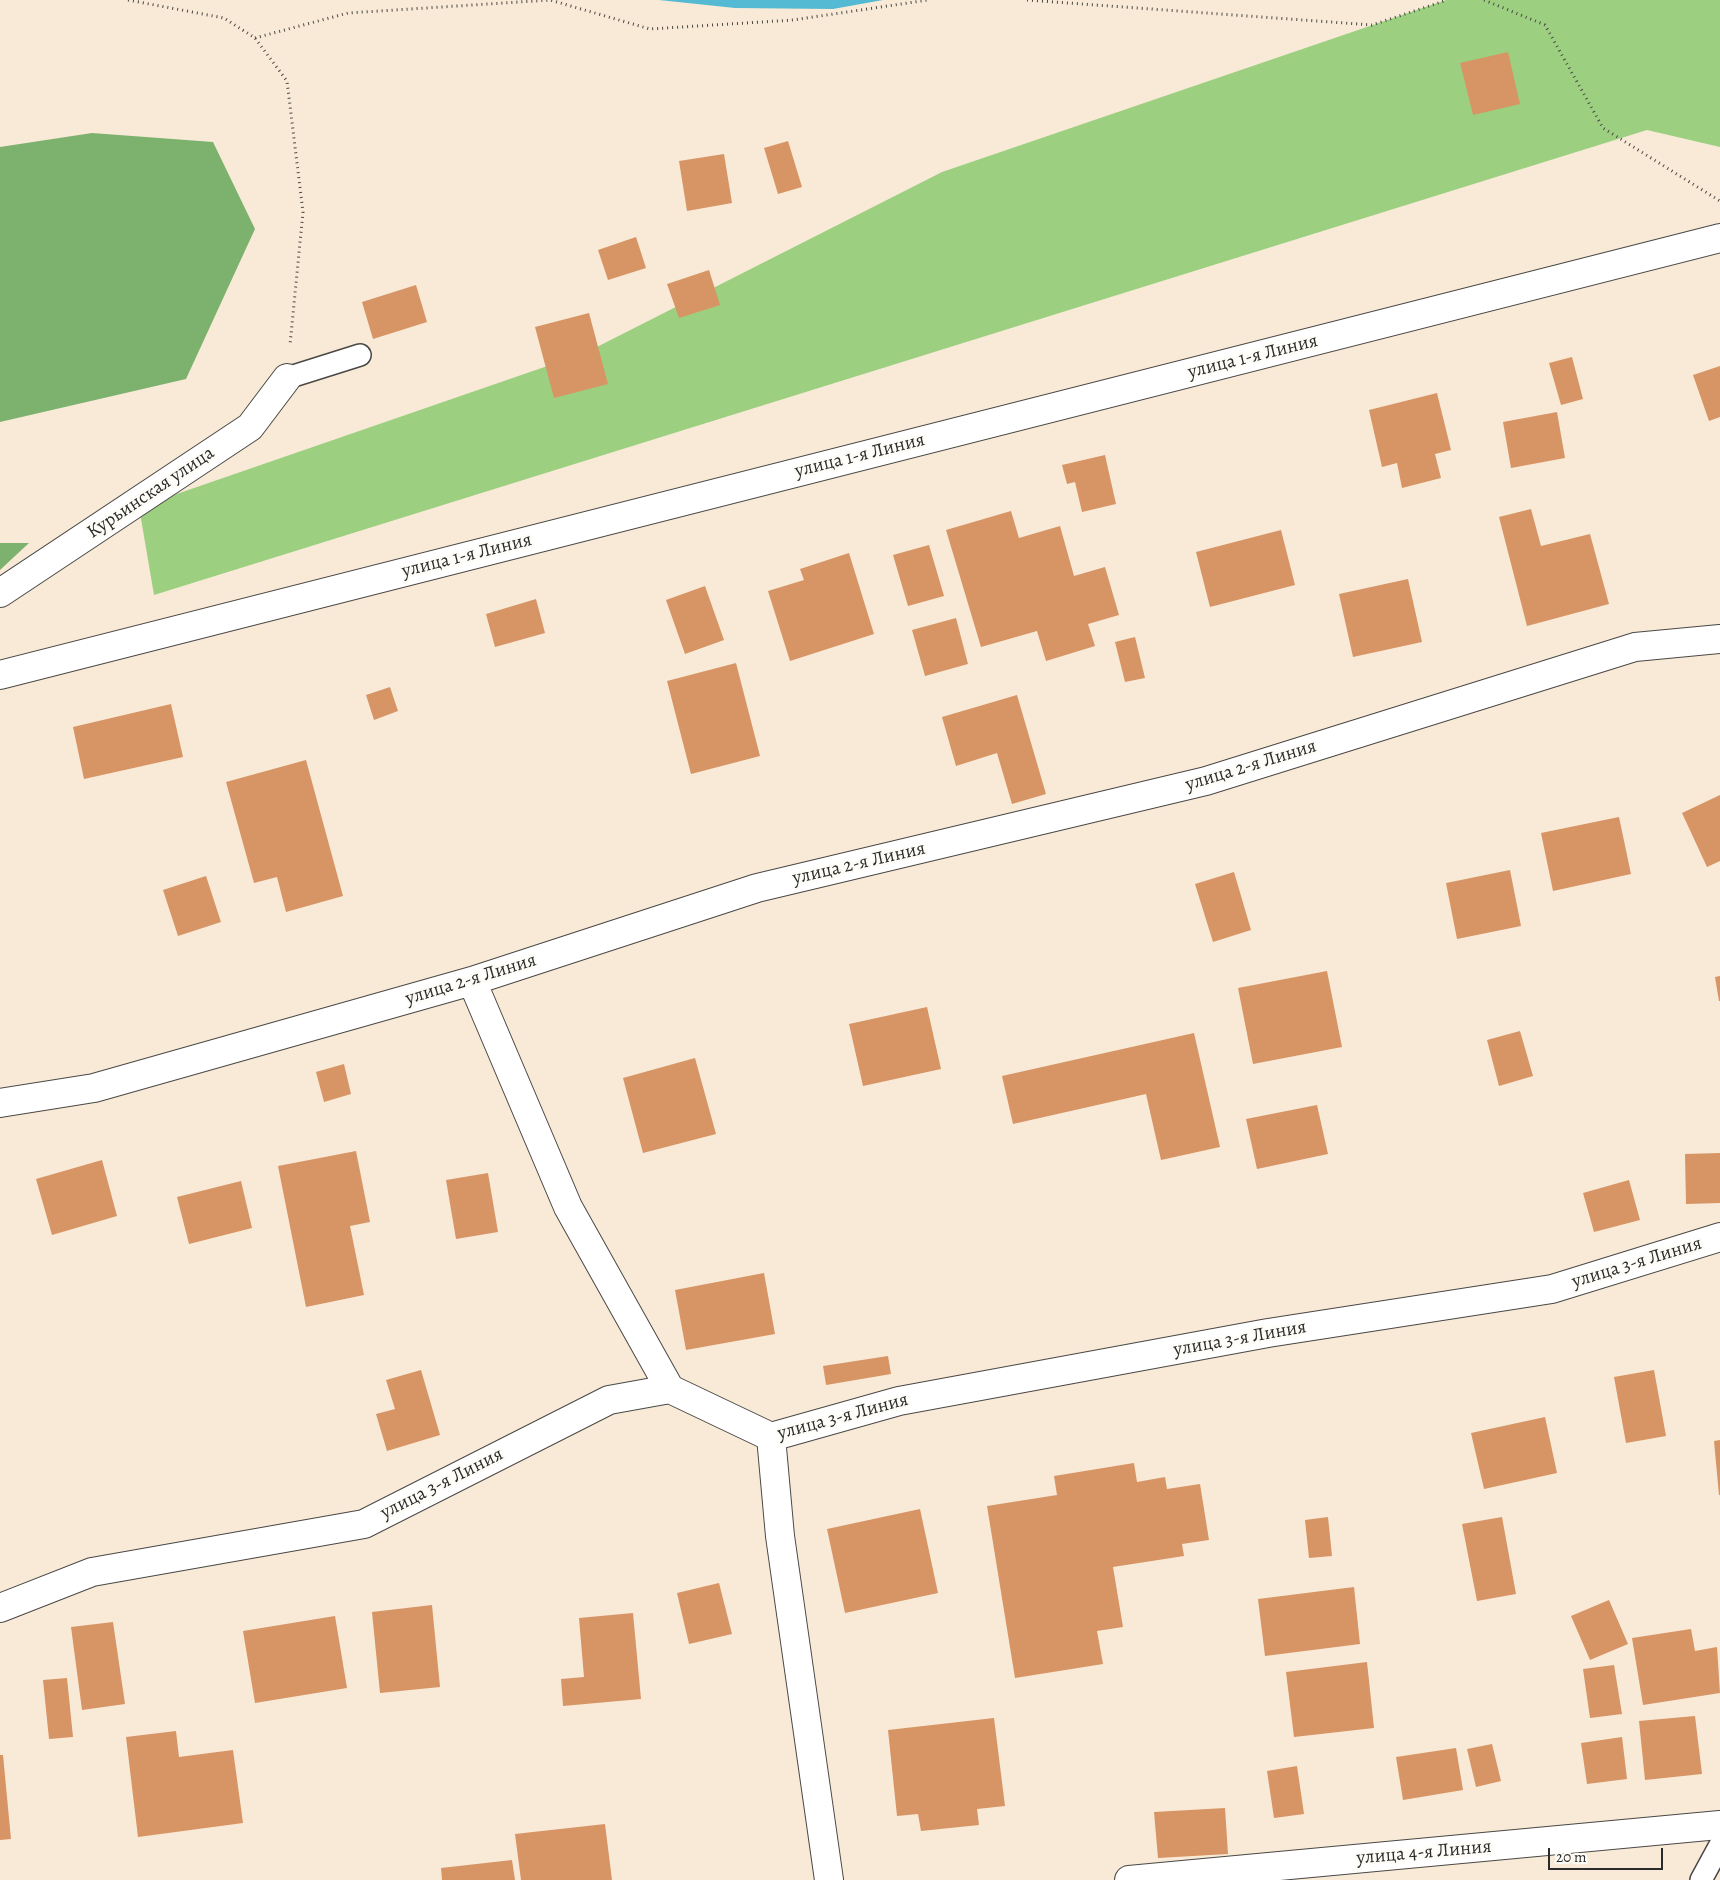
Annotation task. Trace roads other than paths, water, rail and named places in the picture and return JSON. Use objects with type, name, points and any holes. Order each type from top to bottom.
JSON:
[{"type":"street","name":"улица 1-я Линия","points":[[0,675],[1720,238]]},
{"type":"street","name":"Курьинская улица","points":[[0,593],[250,427],[287,378]]},
{"type":"street","name":"улица 2-я Линия","points":[[0,1103],[94,1088],[472,981],[756,888],[1206,781],[1635,647],[1720,639]]},
{"type":"street","points":[[472,981],[568,1207],[670,1389]]},
{"type":"street","name":"улица 3-я Линия","points":[[0,1608],[92,1572],[364,1524],[609,1400],[670,1389],[770,1437],[908,1399],[1268,1333],[1552,1290],[1720,1237]]},
{"type":"street","points":[[770,1437],[780,1536],[829,1880]]},
{"type":"street","name":"улица 4-я Линия","points":[[1129,1880],[1720,1825]]},
{"type":"lane","points":[[287,378],[360,355]]},
{"type":"lane","points":[[1701,1880],[1720,1845]]},
{"type":"water","points":[[659,0],[883,0],[833,9],[735,8]]}]
